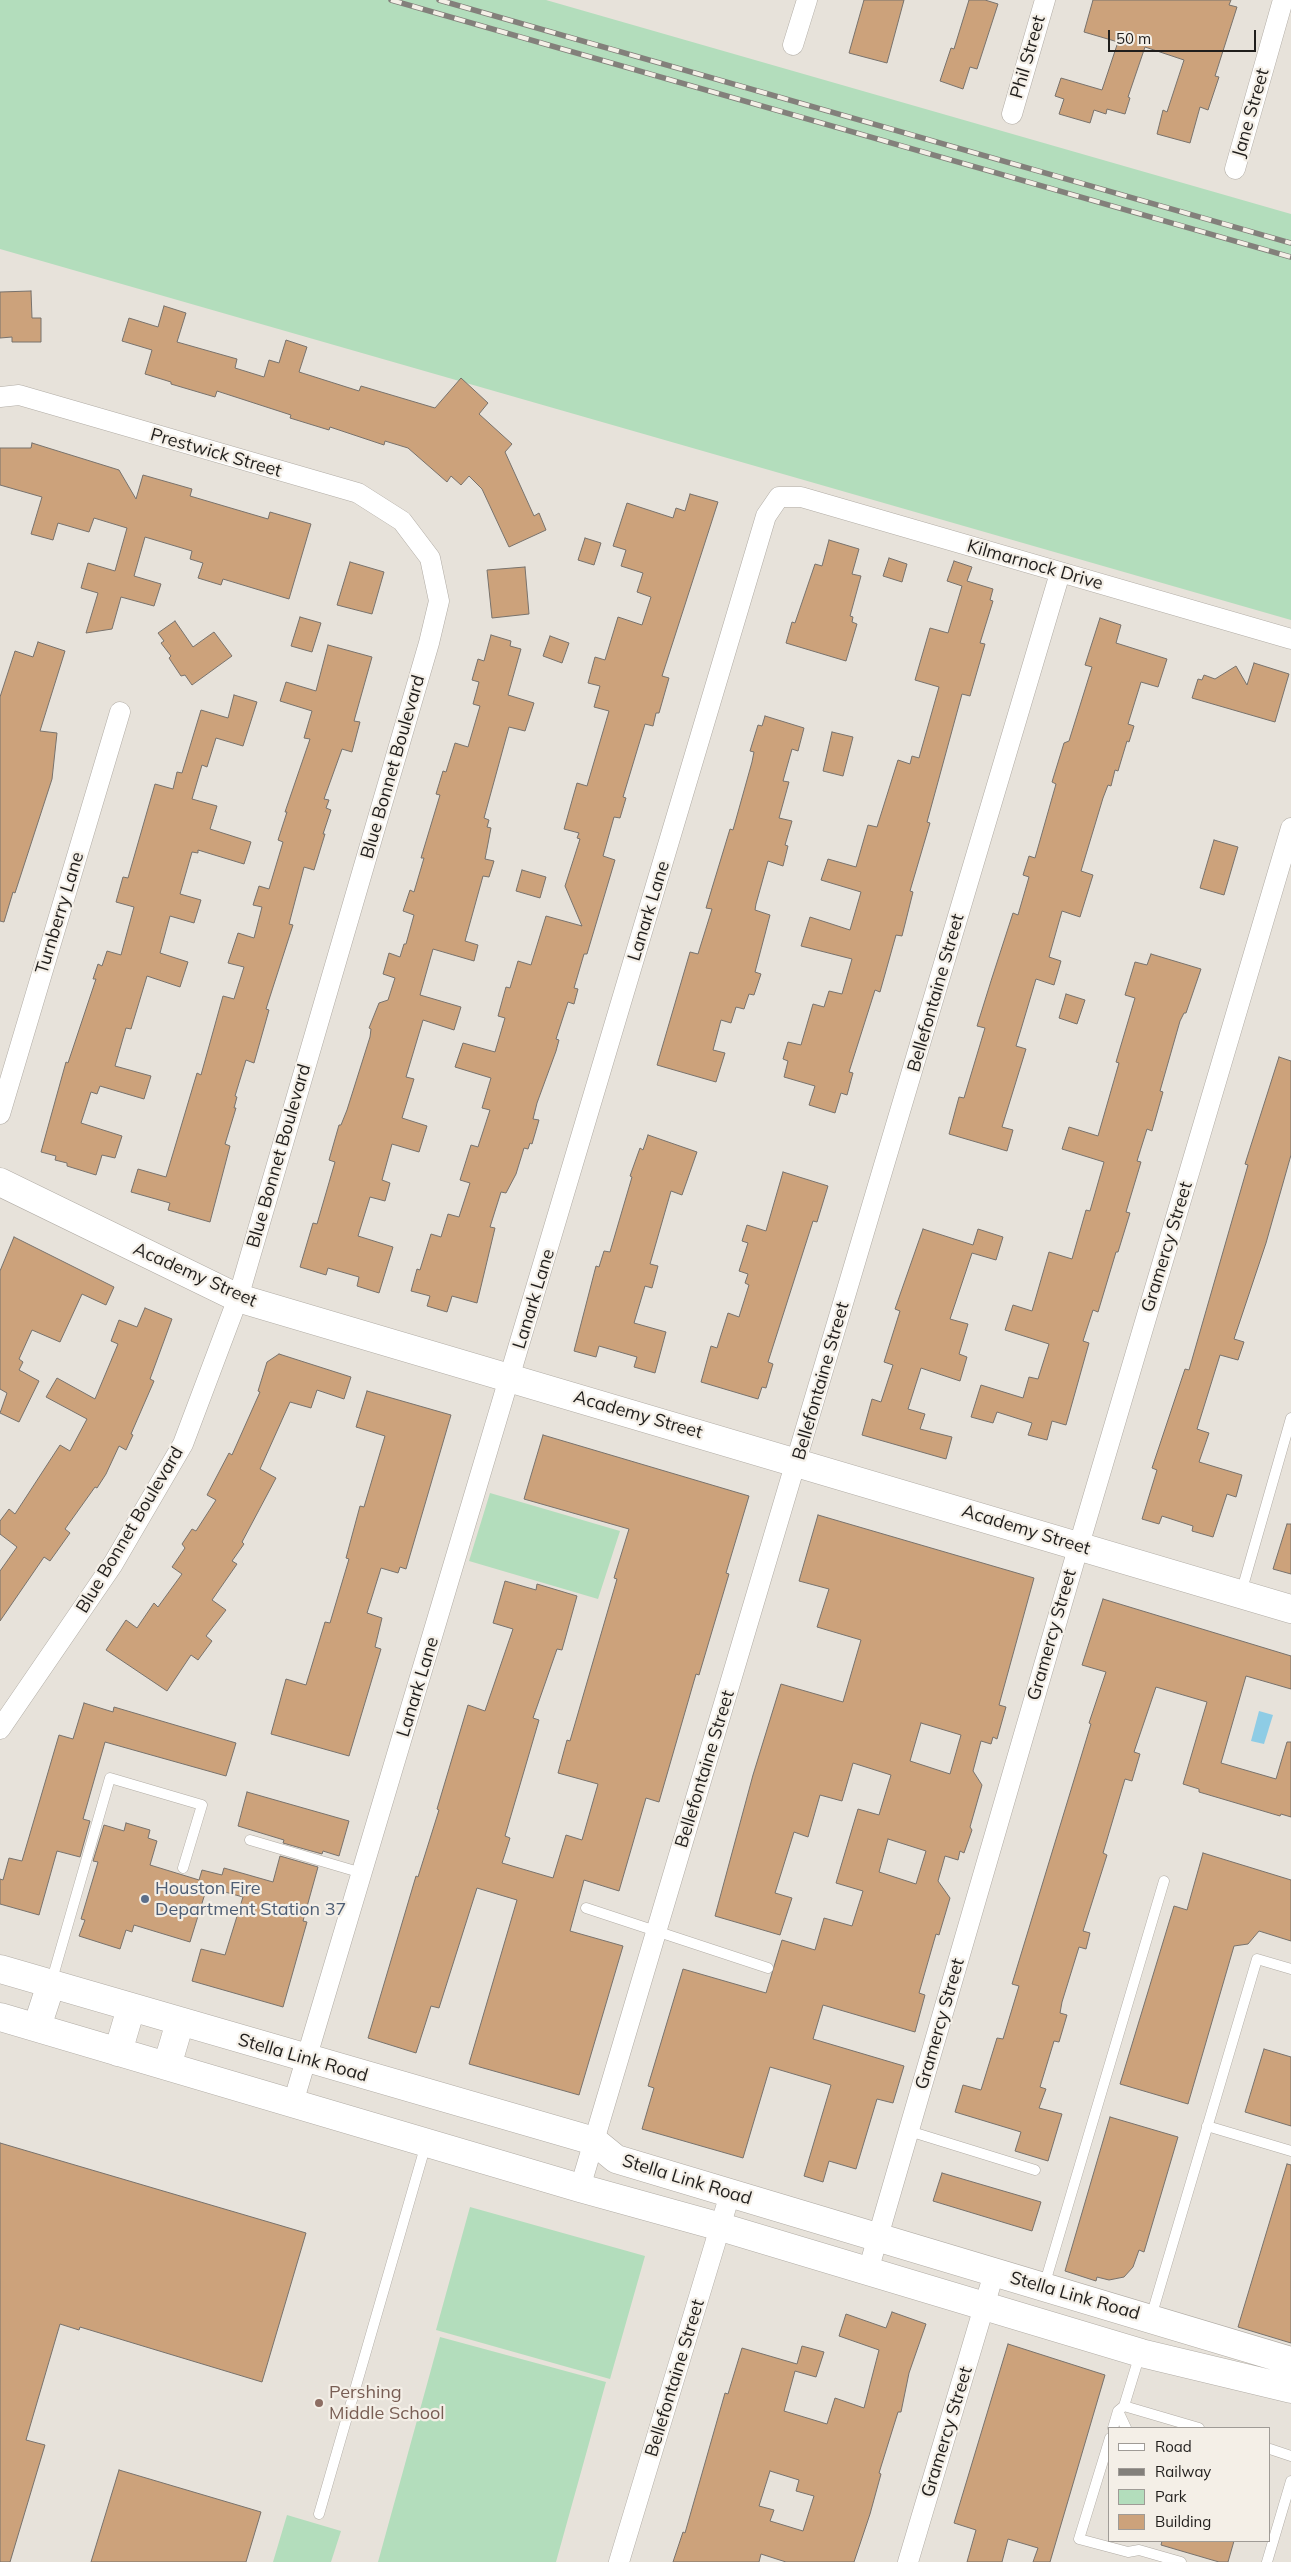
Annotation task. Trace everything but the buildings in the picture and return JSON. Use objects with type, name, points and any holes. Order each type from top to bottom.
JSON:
[{"type":"main road","name":"Academy Street","points":[[0,1182],[238,1298],[1291,1609]]},
{"type":"main road","name":"Stella Link Road","points":[[0,1969],[594,2141],[616,2159],[878,2239],[1291,2361]]},
{"type":"main road","points":[[37,2027],[51,1984]]},
{"type":"main road","points":[[118,2052],[131,2008]]},
{"type":"main road","name":"Stella Link Road","points":[[0,2017],[580,2188],[721,2227],[1141,2353],[1291,2389]]},
{"type":"main road","points":[[167,2066],[180,2022]]},
{"type":"main road","points":[[1141,2353],[1151,2319]]},
{"type":"street","points":[[794,45],[806,0]]},
{"type":"street","name":"Phil Street","points":[[1012,114],[1045,0]]},
{"type":"street","name":"Jane Street","points":[[1235,169],[1283,0]]},
{"type":"street","name":"Prestwick Street","points":[[0,397],[19,395],[358,493],[402,521],[417,541]]},
{"type":"street","name":"Kilmarnock Drive","points":[[779,497],[801,497],[1291,639]]},
{"type":"street","name":"Lanark Lane","points":[[293,2103],[511,1378],[766,516],[779,497]]},
{"type":"street","name":"Blue Bonnet Boulevard","points":[[0,1729],[113,1564],[183,1444],[238,1298],[429,643],[439,601],[430,558],[417,541]]},
{"type":"street","name":"Bellefontaine Street","points":[[580,2188],[1060,573]]},
{"type":"street","name":"Turnberry Lane","points":[[0,1114],[120,712]]},
{"type":"street","name":"Gramercy Street","points":[[868,2271],[1079,1545],[1291,828]]},
{"type":"street","name":"Bellefontaine Street","points":[[619,2562],[730,2194]]},
{"type":"street","name":"Gramercy Street","points":[[908,2562],[994,2273]]},
{"type":"lane","points":[[1241,1594],[1291,1418]]},
{"type":"lane","points":[[51,1984],[110,1778],[202,1805],[183,1868]]},
{"type":"lane","points":[[250,1840],[362,1873]]},
{"type":"lane","points":[[1043,2287],[1164,1881]]},
{"type":"lane","points":[[586,1908],[768,1968]]},
{"type":"lane","points":[[1151,2319],[1257,1959],[1291,1969]]},
{"type":"lane","points":[[1207,2126],[1291,2151]]},
{"type":"lane","points":[[909,2131],[1035,2170]]},
{"type":"lane","points":[[318,2514],[426,2143]]},
{"type":"lane","points":[[1113,2427],[1141,2353]]},
{"type":"lane","points":[[1121,2408],[1126,2427]]},
{"type":"lane","points":[[1121,2408],[1195,2427]]},
{"type":"lane","points":[[1108,2445],[1079,2539],[1127,2557],[1140,2550],[1166,2560],[1180,2562]]},
{"type":"lane","points":[[1271,2449],[1291,2456]]},
{"type":"lane","points":[[1267,2562],[1291,2481]]},
{"type":"green space","points":[[0,0],[546,0],[1291,214],[1291,620],[0,249]]},
{"type":"green space","points":[[490,1493],[620,1531],[598,1599],[469,1561]]},
{"type":"green space","points":[[470,2207],[645,2256],[610,2379],[436,2330]]},
{"type":"green space","points":[[440,2337],[606,2382],[556,2562],[378,2562]]},
{"type":"green space","points":[[287,2515],[341,2531],[331,2562],[273,2562]]},
{"type":"water","points":[[1259,1711],[1273,1715],[1264,1744],[1251,1741]]},
{"type":"railway","points":[[391,0],[1291,257]]},
{"type":"railway","points":[[439,0],[1291,243]]},
{"type":"place","name":"Houston Fire Department Station 37","points":[[145,1899]]},
{"type":"place","name":"Pershing Middle School","points":[[319,2403]]}]
